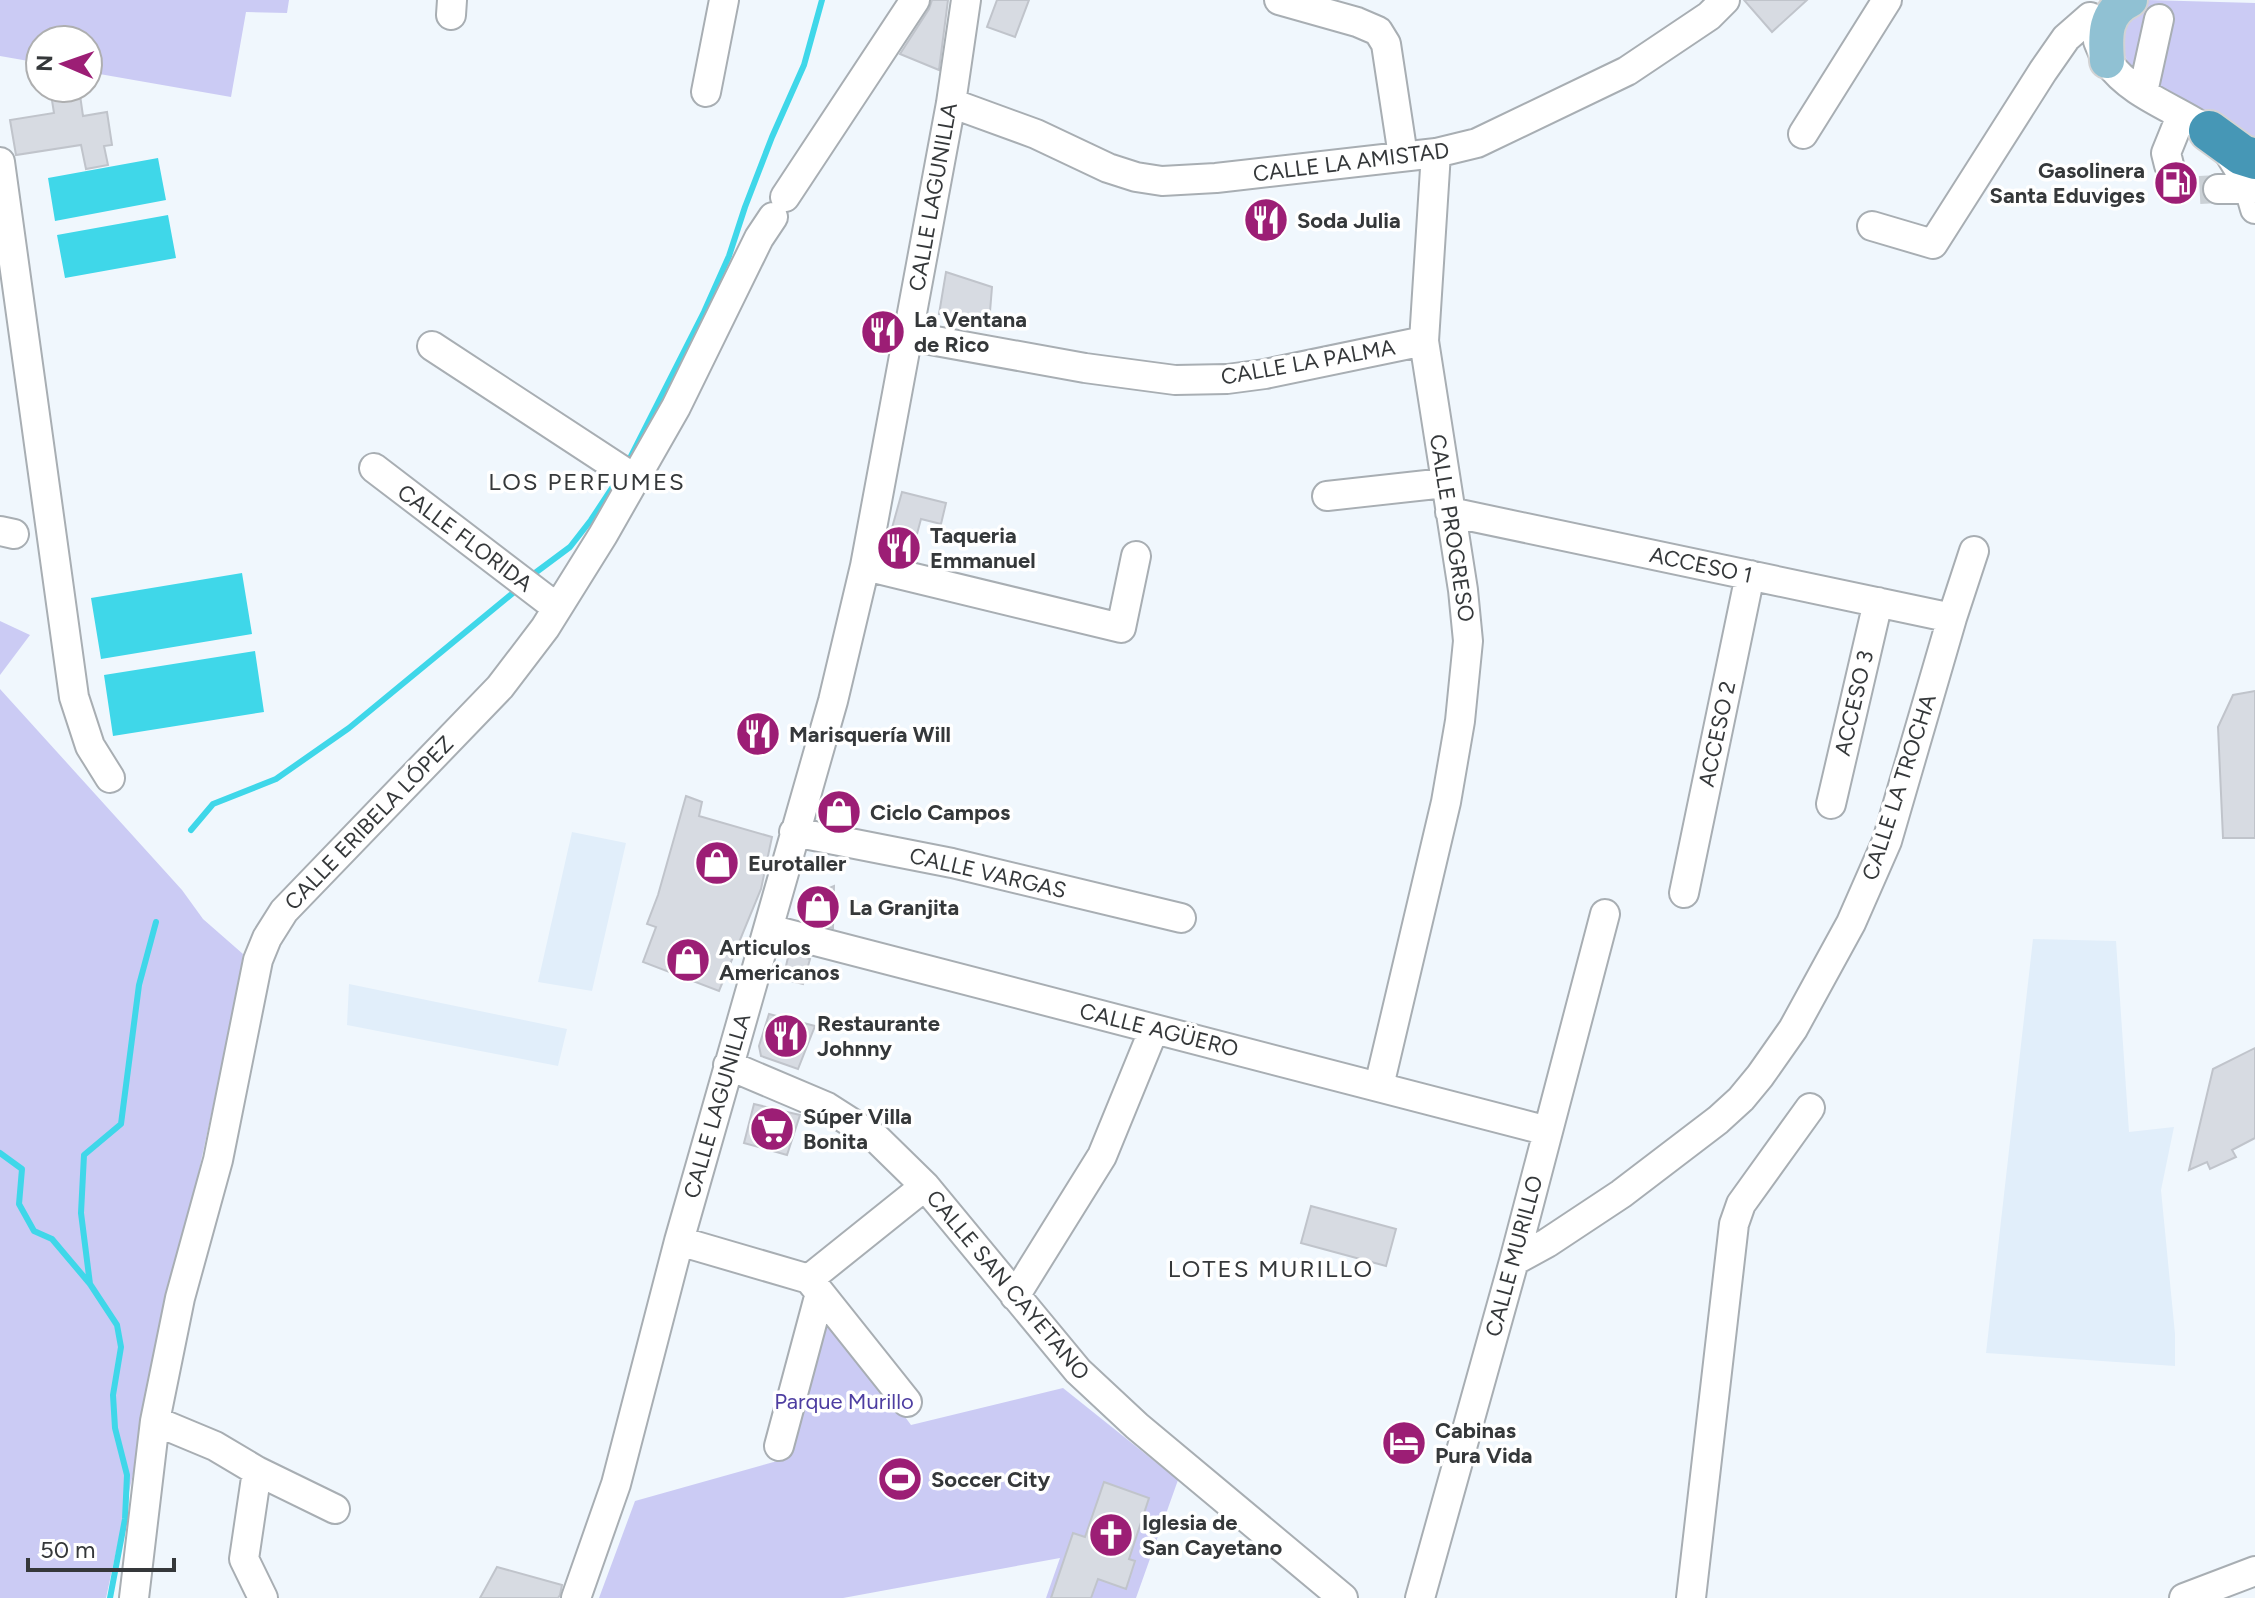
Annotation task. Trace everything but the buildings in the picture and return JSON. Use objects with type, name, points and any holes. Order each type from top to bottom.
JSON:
[{"type":"highway","points":[[2195,124],[2242,155],[2253,186]]},
{"type":"main road","points":[[2107,61],[2107,26],[2112,14],[2130,0]]},
{"type":"street","points":[[706,92],[724,0]]},
{"type":"street","name":"CALLE ERIBELA LÓPEZ","points":[[134,1598],[155,1421],[180,1298],[218,1160],[258,960],[267,938],[284,911],[500,687],[545,628],[603,535],[676,407],[759,238],[915,0]]},
{"type":"street","name":"CALLE LAGUNILLA","points":[[576,1598],[616,1484],[679,1241],[833,701],[865,566],[951,103],[966,0]]},
{"type":"street","points":[[1279,0],[1378,31],[1386,44],[1403,156]]},
{"type":"street","name":"CALLE LA AMISTAD","points":[[951,103],[1036,134],[1108,168],[1162,181],[1216,178],[1436,153],[1477,143],[1627,71],[1709,16],[1725,0]]},
{"type":"street","points":[[1803,134],[1887,0]]},
{"type":"street","points":[[2090,8],[2107,61],[2115,71],[2195,124],[2166,153],[2169,165]]},
{"type":"street","points":[[1872,226],[1933,244],[2043,71],[2090,8]]},
{"type":"street","points":[[2143,92],[2159,19]]},
{"type":"street","name":"CALLE PROGRESO","points":[[1379,1086],[1446,802],[1460,721],[1468,641],[1463,590],[1424,341],[1436,153]]},
{"type":"street","points":[[0,162],[74,697],[90,746],[110,778]]},
{"type":"street","points":[[2218,189],[2253,186]]},
{"type":"street","name":"CALLE LA PALMA","points":[[908,336],[1085,368],[1175,380],[1227,379],[1265,374],[1424,341]]},
{"type":"street","points":[[432,346],[635,479]]},
{"type":"street","name":"CALLE FLORIDA","points":[[374,468],[556,607]]},
{"type":"street","points":[[1327,496],[1445,483]]},
{"type":"street","name":"ACCESO 1","points":[[1450,512],[1952,618]]},
{"type":"street","name":"CALLE LA TROCHA","points":[[1514,1261],[1621,1194],[1718,1120],[1760,1076],[1793,1029],[1851,923],[1887,841],[1974,551]]},
{"type":"street","points":[[865,566],[1121,628],[1136,556]]},
{"type":"street","name":"ACCESO 2","points":[[1684,893],[1750,575]]},
{"type":"street","name":"ACCESO 3","points":[[1831,804],[1878,602]]},
{"type":"street","name":"CALLE VARGAS","points":[[794,832],[952,863],[1181,918]]},
{"type":"street","name":"CALLE MURILLO","points":[[1420,1598],[1514,1261],[1605,914]]},
{"type":"street","name":"CALLE AGÜERO","points":[[769,929],[1548,1131]]},
{"type":"street","points":[[1015,1296],[1102,1156],[1154,1029]]},
{"type":"street","name":"CALLE SAN CAYETANO","points":[[728,1065],[827,1107],[877,1139],[925,1186],[1078,1371],[1137,1426],[1343,1598]]},
{"type":"street","points":[[1691,1598],[1734,1224],[1741,1204],[1810,1108]]},
{"type":"street","points":[[779,1446],[814,1286],[925,1186]]},
{"type":"street","points":[[679,1241],[814,1286],[907,1402]]},
{"type":"street","points":[[155,1421],[215,1446],[257,1471],[335,1509]]},
{"type":"street","points":[[257,1471],[244,1559],[263,1598]]},
{"type":"street","points":[[2197,1596],[2255,1571]]},
{"type":"shaded area","points":[[572,832],[626,843],[592,991],[538,982]]},
{"type":"shaded area","points":[[2033,939],[2116,941],[2129,1132],[2174,1127],[2161,1190],[2175,1334],[2175,1366],[1986,1353]]},
{"type":"shaded area","points":[[349,984],[567,1029],[558,1066],[347,1025]]},
{"type":"green space","points":[[0,0],[289,0],[287,13],[246,12],[231,97],[104,75],[104,24],[24,24],[24,60],[0,56]]},
{"type":"green space","points":[[2148,0],[2255,3],[2255,144],[2140,78],[2128,63],[2119,41],[2136,3]]},
{"type":"green space","points":[[0,621],[30,635],[0,675]]},
{"type":"green space","points":[[0,689],[182,890],[203,919],[243,954],[233,1014],[106,1598],[0,1598]]},
{"type":"green space","name":"Soccer City","points":[[831,1316],[911,1425],[1063,1388],[1178,1480],[1136,1598],[1046,1598],[1060,1558],[843,1598],[599,1598],[635,1501],[788,1458],[823,1321]],"holes":[[[1104,1483],[1149,1498],[1129,1559],[1135,1561],[1062,1567],[1073,1533],[1085,1537]]]},
{"type":"water","points":[[158,158],[166,200],[55,221],[48,178]]},
{"type":"water","points":[[168,215],[176,258],[65,278],[57,235]]},
{"type":"water","points":[[242,573],[252,634],[101,659],[91,598]]},
{"type":"water","points":[[255,651],[264,712],[113,736],[104,675]]},
{"type":"waterway","points":[[630,458],[729,256],[772,137],[804,65],[822,0]]},
{"type":"waterway","points":[[531,576],[570,547],[616,482]]},
{"type":"waterway","points":[[191,830],[213,804],[276,779],[349,728],[513,593]]},
{"type":"waterway","points":[[90,1284],[81,1213],[84,1155],[121,1124],[139,985],[156,922]]},
{"type":"waterway","points":[[0,1153],[22,1169],[19,1204],[34,1231],[52,1239],[90,1284],[117,1325],[121,1347],[113,1395],[115,1428],[127,1475],[125,1519],[110,1598]]},
{"type":"tunnel","points":[[2169,165],[2170,172],[2198,190],[2218,189]]},
{"type":"place","name":"Gasolinera Santa Eduviges","points":[[2176,183]]},
{"type":"place","name":"Soda Julia","points":[[1266,220]]},
{"type":"place","name":"La Ventana de Rico","points":[[883,332]]},
{"type":"place","name":"Taqueria Emmanuel","points":[[899,548]]},
{"type":"place","name":"Marisquería Will","points":[[758,734]]},
{"type":"place","name":"Ciclo Campos","points":[[839,812]]},
{"type":"place","name":"Eurotaller","points":[[717,863]]},
{"type":"place","name":"La Granjita","points":[[818,907]]},
{"type":"place","name":"Articulos Americanos","points":[[688,960]]},
{"type":"place","name":"Restaurante Johnny","points":[[786,1036]]},
{"type":"place","name":"Súper Villa Bonita","points":[[772,1129]]},
{"type":"place","name":"Cabinas Pura Vida","points":[[1404,1443]]},
{"type":"place","name":"Soccer City","points":[[900,1479]]},
{"type":"place","name":"Iglesia de San Cayetano","points":[[1111,1535]]},
{"type":"district","name":"LOS PERFUMES","points":[[587,481]]},
{"type":"district","name":"LOTES MURILLO","points":[[1271,1268]]},
{"type":"park label","name":"Parque Murillo","points":[[844,1401]]}]
